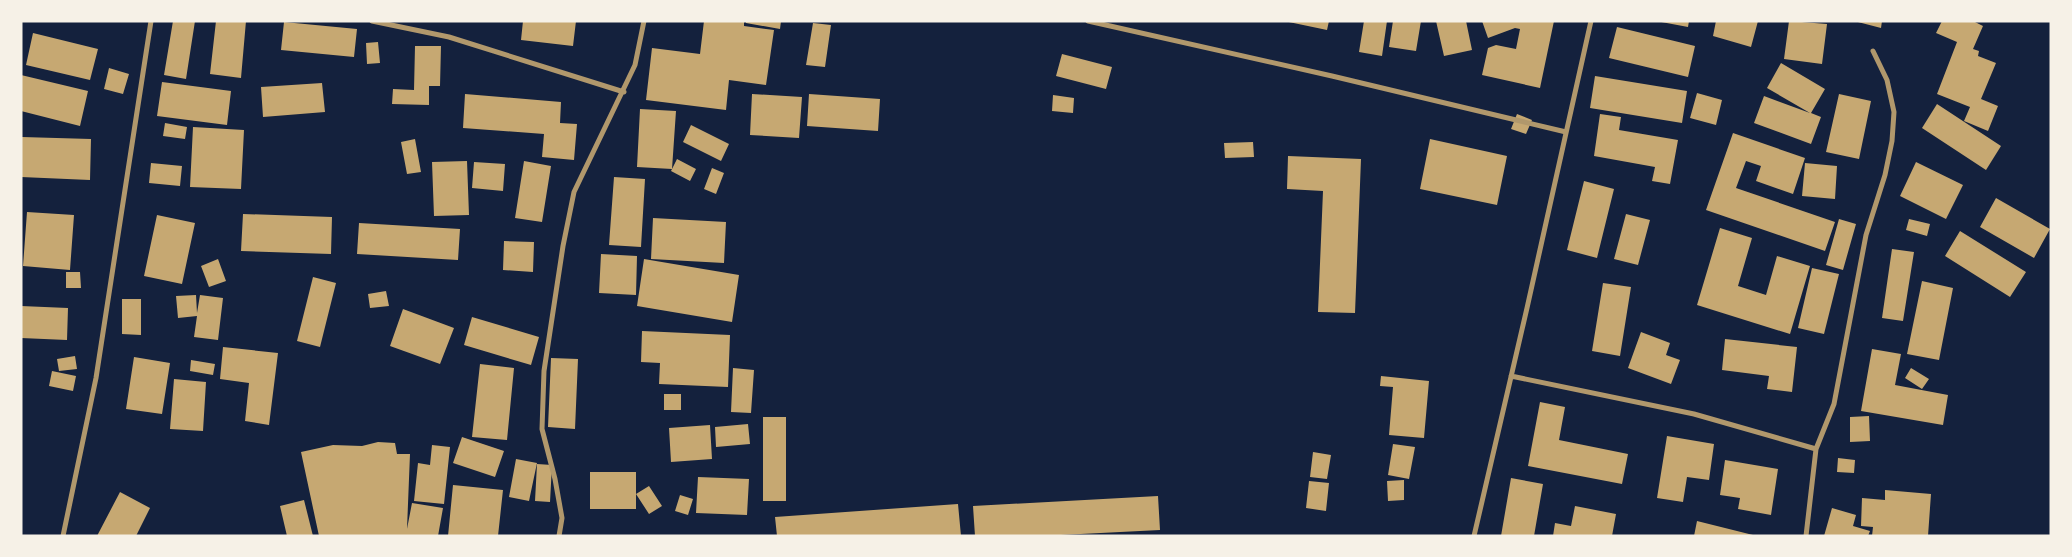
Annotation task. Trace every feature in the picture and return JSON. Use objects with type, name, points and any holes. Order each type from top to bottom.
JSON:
[{"type":"street","points":[[63,536],[96,378],[151,21]]},
{"type":"street","points":[[372,21],[449,37],[624,92]]},
{"type":"street","points":[[559,536],[562,518],[555,479],[542,429],[546,362],[563,246],[574,192],[624,92],[635,65],[644,21]]},
{"type":"street","points":[[1088,21],[1332,76],[1566,132]]},
{"type":"street","points":[[1474,536],[1591,21]]},
{"type":"street","points":[[1806,536],[1816,448],[1834,404],[1866,235],[1886,176],[1892,140],[1894,112],[1887,80],[1873,51]]},
{"type":"street","points":[[1511,376],[1694,414],[1816,448]]},
{"type":"building","points":[[173,21],[195,21],[186,79],[164,75]]},
{"type":"building","points":[[216,21],[246,21],[241,78],[210,74]]},
{"type":"building","points":[[523,21],[576,21],[573,46],[521,40]]},
{"type":"building","points":[[704,21],[744,21],[744,26],[774,30],[766,85],[729,80],[726,110],[646,100],[652,48],[700,54]]},
{"type":"building","points":[[746,21],[781,21],[780,29],[746,23]]},
{"type":"building","points":[[1284,21],[1329,21],[1327,30]]},
{"type":"building","points":[[1364,21],[1387,21],[1382,56],[1359,52]]},
{"type":"building","points":[[1393,21],[1421,21],[1416,51],[1389,47]]},
{"type":"building","points":[[1436,21],[1466,21],[1472,50],[1444,56]]},
{"type":"building","points":[[1482,21],[1554,21],[1540,88],[1482,75],[1488,48],[1496,45],[1516,49],[1520,29],[1515,28],[1488,38]]},
{"type":"building","points":[[1656,21],[1689,21],[1688,27]]},
{"type":"building","points":[[1716,21],[1758,21],[1751,47],[1713,36]]},
{"type":"building","points":[[1789,21],[1827,24],[1822,64],[1784,59]]},
{"type":"building","points":[[1854,21],[1882,21],[1881,28]]},
{"type":"building","points":[[1942,21],[1973,21],[1983,26],[1973,49],[1979,51],[1978,56],[1996,63],[1981,99],[1998,106],[1988,131],[1964,121],[1970,107],[1937,94],[1957,42],[1936,33]]},
{"type":"building","points":[[284,22],[357,29],[354,57],[281,50]]},
{"type":"building","points":[[813,23],[831,25],[825,67],[806,65]]},
{"type":"building","points":[[1617,27],[1695,46],[1688,77],[1609,58]]},
{"type":"building","points":[[33,33],[98,49],[90,80],[26,65]]},
{"type":"building","points":[[378,42],[380,63],[367,64],[366,43]]},
{"type":"building","points":[[415,46],[441,46],[440,86],[429,86],[429,105],[392,104],[393,89],[414,90]]},
{"type":"building","points":[[1062,54],[1112,67],[1106,89],[1056,76]]},
{"type":"building","points":[[1781,63],[1825,89],[1811,113],[1821,117],[1811,144],[1754,123],[1764,96],[1810,113],[1767,88]]},
{"type":"building","points":[[109,68],[129,74],[123,94],[104,89]]},
{"type":"building","points":[[21,75],[88,91],[80,126],[21,111]]},
{"type":"building","points":[[1595,76],[1687,91],[1682,123],[1590,108]]},
{"type":"building","points":[[162,82],[231,91],[227,125],[157,116]]},
{"type":"building","points":[[322,83],[325,112],[263,117],[261,87]]},
{"type":"building","points":[[1697,93],[1722,100],[1716,125],[1690,118]]},
{"type":"building","points":[[465,94],[561,102],[560,123],[577,124],[574,160],[542,157],[544,134],[463,128]]},
{"type":"building","points":[[752,94],[802,97],[799,138],[750,135]]},
{"type":"building","points":[[809,94],[880,99],[878,131],[807,126]]},
{"type":"building","points":[[1839,94],[1871,101],[1859,159],[1826,152]]},
{"type":"building","points":[[1053,95],[1074,98],[1073,113],[1052,111]]},
{"type":"building","points":[[1937,104],[2001,146],[1986,170],[1922,128]]},
{"type":"building","points":[[640,109],[676,111],[672,169],[637,167]]},
{"type":"building","points":[[1517,114],[1532,120],[1526,134],[1511,129]]},
{"type":"building","points":[[1600,114],[1621,117],[1619,130],[1678,140],[1670,184],[1652,181],[1655,167],[1594,156]]},
{"type":"building","points":[[165,123],[187,127],[185,139],[163,136]]},
{"type":"building","points":[[691,125],[729,144],[721,161],[683,142]]},
{"type":"building","points":[[193,127],[244,130],[241,189],[190,187]]},
{"type":"building","points":[[1733,133],[1805,158],[1793,194],[1756,181],[1761,166],[1746,161],[1736,188],[1835,222],[1825,251],[1706,210]]},
{"type":"building","points":[[22,137],[91,139],[90,180],[21,177]]},
{"type":"building","points":[[415,139],[421,172],[407,174],[401,142]]},
{"type":"building","points":[[1430,139],[1507,156],[1497,205],[1420,189]]},
{"type":"building","points":[[1253,142],[1254,157],[1225,158],[1224,143]]},
{"type":"building","points":[[1288,156],[1361,159],[1355,313],[1318,312],[1323,191],[1287,189]]},
{"type":"building","points":[[677,159],[696,169],[690,181],[671,171]]},
{"type":"building","points":[[467,161],[469,215],[434,216],[432,162]]},
{"type":"building","points":[[524,161],[551,166],[542,222],[515,218]]},
{"type":"building","points":[[474,162],[505,164],[503,191],[472,188]]},
{"type":"building","points":[[1916,162],[1963,185],[1946,219],[1900,196]]},
{"type":"building","points":[[151,163],[182,166],[180,186],[149,183]]},
{"type":"building","points":[[1805,163],[1837,166],[1835,199],[1802,196]]},
{"type":"building","points":[[712,168],[724,173],[716,194],[704,189]]},
{"type":"building","points":[[614,177],[645,179],[641,247],[609,245]]},
{"type":"building","points":[[1584,181],[1614,189],[1597,258],[1567,250]]},
{"type":"building","points":[[1996,198],[2050,229],[2034,258],[1980,227]]},
{"type":"building","points":[[27,212],[74,215],[70,270],[23,266]]},
{"type":"building","points":[[243,214],[332,217],[331,254],[241,251]]},
{"type":"building","points":[[1626,214],[1650,220],[1638,265],[1614,259]]},
{"type":"building","points":[[157,215],[195,223],[182,284],[144,276]]},
{"type":"building","points":[[653,218],[726,222],[724,263],[651,259]]},
{"type":"building","points":[[1839,219],[1856,224],[1843,270],[1826,265]]},
{"type":"building","points":[[1909,219],[1930,224],[1927,236],[1906,230]]},
{"type":"building","points":[[359,223],[460,229],[458,260],[357,254]]},
{"type":"building","points":[[1720,228],[1752,238],[1738,286],[1766,295],[1777,256],[1810,266],[1790,334],[1697,305]]},
{"type":"building","points":[[1960,231],[2026,272],[2010,297],[1945,256]]},
{"type":"building","points":[[504,241],[534,242],[533,272],[503,270]]},
{"type":"building","points":[[1892,249],[1914,252],[1903,321],[1882,318]]},
{"type":"building","points":[[601,254],[637,256],[636,295],[599,293]]},
{"type":"building","points":[[218,259],[226,281],[209,287],[201,266]]},
{"type":"building","points":[[644,259],[739,275],[732,322],[637,306]]},
{"type":"building","points":[[1812,268],[1839,274],[1824,334],[1798,328]]},
{"type":"building","points":[[66,272],[80,272],[81,288],[66,288]]},
{"type":"building","points":[[313,277],[336,283],[320,347],[297,341]]},
{"type":"building","points":[[1922,281],[1953,288],[1939,360],[1907,354]]},
{"type":"building","points":[[1603,283],[1631,287],[1620,356],[1592,351]]},
{"type":"building","points":[[386,291],[389,306],[370,308],[368,294]]},
{"type":"building","points":[[196,295],[197,313],[200,295],[223,298],[218,340],[194,337],[197,316],[178,318],[176,296]]},
{"type":"building","points":[[122,299],[141,299],[141,335],[122,334]]},
{"type":"building","points":[[21,306],[68,308],[67,340],[21,338]]},
{"type":"building","points":[[403,309],[454,328],[440,364],[390,346]]},
{"type":"building","points":[[472,317],[539,337],[531,365],[464,345]]},
{"type":"building","points":[[642,331],[730,335],[728,387],[659,384],[660,363],[641,362]]},
{"type":"building","points":[[1641,332],[1670,343],[1666,355],[1680,360],[1671,384],[1628,368]]},
{"type":"building","points":[[1725,339],[1797,347],[1792,392],[1767,389],[1769,376],[1722,370]]},
{"type":"building","points":[[223,347],[278,353],[269,425],[245,421],[249,383],[220,379]]},
{"type":"building","points":[[1872,349],[1901,354],[1895,385],[1948,395],[1943,425],[1861,411]]},
{"type":"building","points":[[75,356],[77,369],[59,371],[57,359]]},
{"type":"building","points":[[134,357],[170,363],[162,414],[126,409]]},
{"type":"building","points":[[551,358],[578,359],[575,429],[548,427]]},
{"type":"building","points":[[191,360],[215,364],[213,375],[190,371]]},
{"type":"building","points":[[480,364],[514,368],[507,440],[472,437]]},
{"type":"building","points":[[733,368],[754,370],[751,413],[731,412]]},
{"type":"building","points":[[1911,368],[1929,379],[1922,389],[1905,378]]},
{"type":"building","points":[[52,371],[76,376],[73,391],[49,386]]},
{"type":"building","points":[[1381,376],[1429,381],[1424,438],[1389,435],[1393,387],[1380,386]]},
{"type":"building","points":[[174,379],[206,382],[203,431],[170,429]]},
{"type":"building","points":[[664,394],[681,394],[681,410],[664,410]]},
{"type":"building","points":[[1540,402],[1565,407],[1559,440],[1628,454],[1622,484],[1528,466]]},
{"type":"building","points":[[1869,416],[1870,441],[1850,442],[1850,417]]},
{"type":"building","points":[[763,417],[786,417],[786,501],[763,501]]},
{"type":"building","points":[[748,424],[750,444],[716,447],[715,427]]},
{"type":"building","points":[[710,425],[712,459],[671,462],[669,428]]},
{"type":"building","points":[[1667,436],[1714,444],[1709,480],[1687,477],[1683,502],[1657,498]]},
{"type":"building","points":[[462,437],[504,451],[495,477],[453,463]]},
{"type":"building","points":[[378,442],[395,443],[397,454],[410,454],[407,529],[412,503],[443,508],[438,536],[319,536],[301,452],[333,445],[362,446]]},
{"type":"building","points":[[1393,444],[1415,447],[1409,479],[1388,475]]},
{"type":"building","points":[[432,445],[450,447],[444,504],[414,501],[418,463],[430,465]]},
{"type":"building","points":[[1313,452],[1331,455],[1327,479],[1310,477]]},
{"type":"building","points":[[1838,458],[1855,460],[1854,473],[1837,472]]},
{"type":"building","points":[[516,459],[537,463],[529,501],[509,497]]},
{"type":"building","points":[[1725,460],[1778,469],[1771,515],[1738,509],[1740,498],[1720,495]]},
{"type":"building","points":[[537,464],[552,465],[550,502],[535,501]]},
{"type":"building","points":[[590,472],[636,472],[636,509],[590,509]]},
{"type":"building","points":[[698,477],[749,479],[747,515],[696,513]]},
{"type":"building","points":[[1511,478],[1543,484],[1534,536],[1501,536]]},
{"type":"building","points":[[1404,480],[1404,500],[1388,501],[1387,481]]},
{"type":"building","points":[[1309,481],[1329,483],[1326,511],[1306,508]]},
{"type":"building","points":[[453,485],[503,490],[498,536],[448,536]]},
{"type":"building","points":[[649,486],[662,506],[649,514],[636,494]]},
{"type":"building","points":[[1885,490],[1931,494],[1928,536],[1872,536],[1873,527],[1861,526],[1862,498],[1885,500]]},
{"type":"building","points":[[120,492],[150,508],[136,536],[97,536]]},
{"type":"building","points":[[680,495],[693,499],[688,515],[675,511]]},
{"type":"building","points":[[1158,496],[1160,530],[1041,536],[975,536],[973,506]]},
{"type":"building","points":[[304,500],[313,536],[287,536],[280,506]]},
{"type":"building","points":[[958,504],[961,536],[777,536],[775,517]]},
{"type":"building","points":[[1575,506],[1616,514],[1612,536],[1553,536],[1555,523],[1571,526]]},
{"type":"building","points":[[1832,508],[1856,515],[1853,526],[1870,531],[1868,536],[1824,536]]},
{"type":"building","points":[[1697,521],[1753,535],[1753,536],[1694,536]]}]
